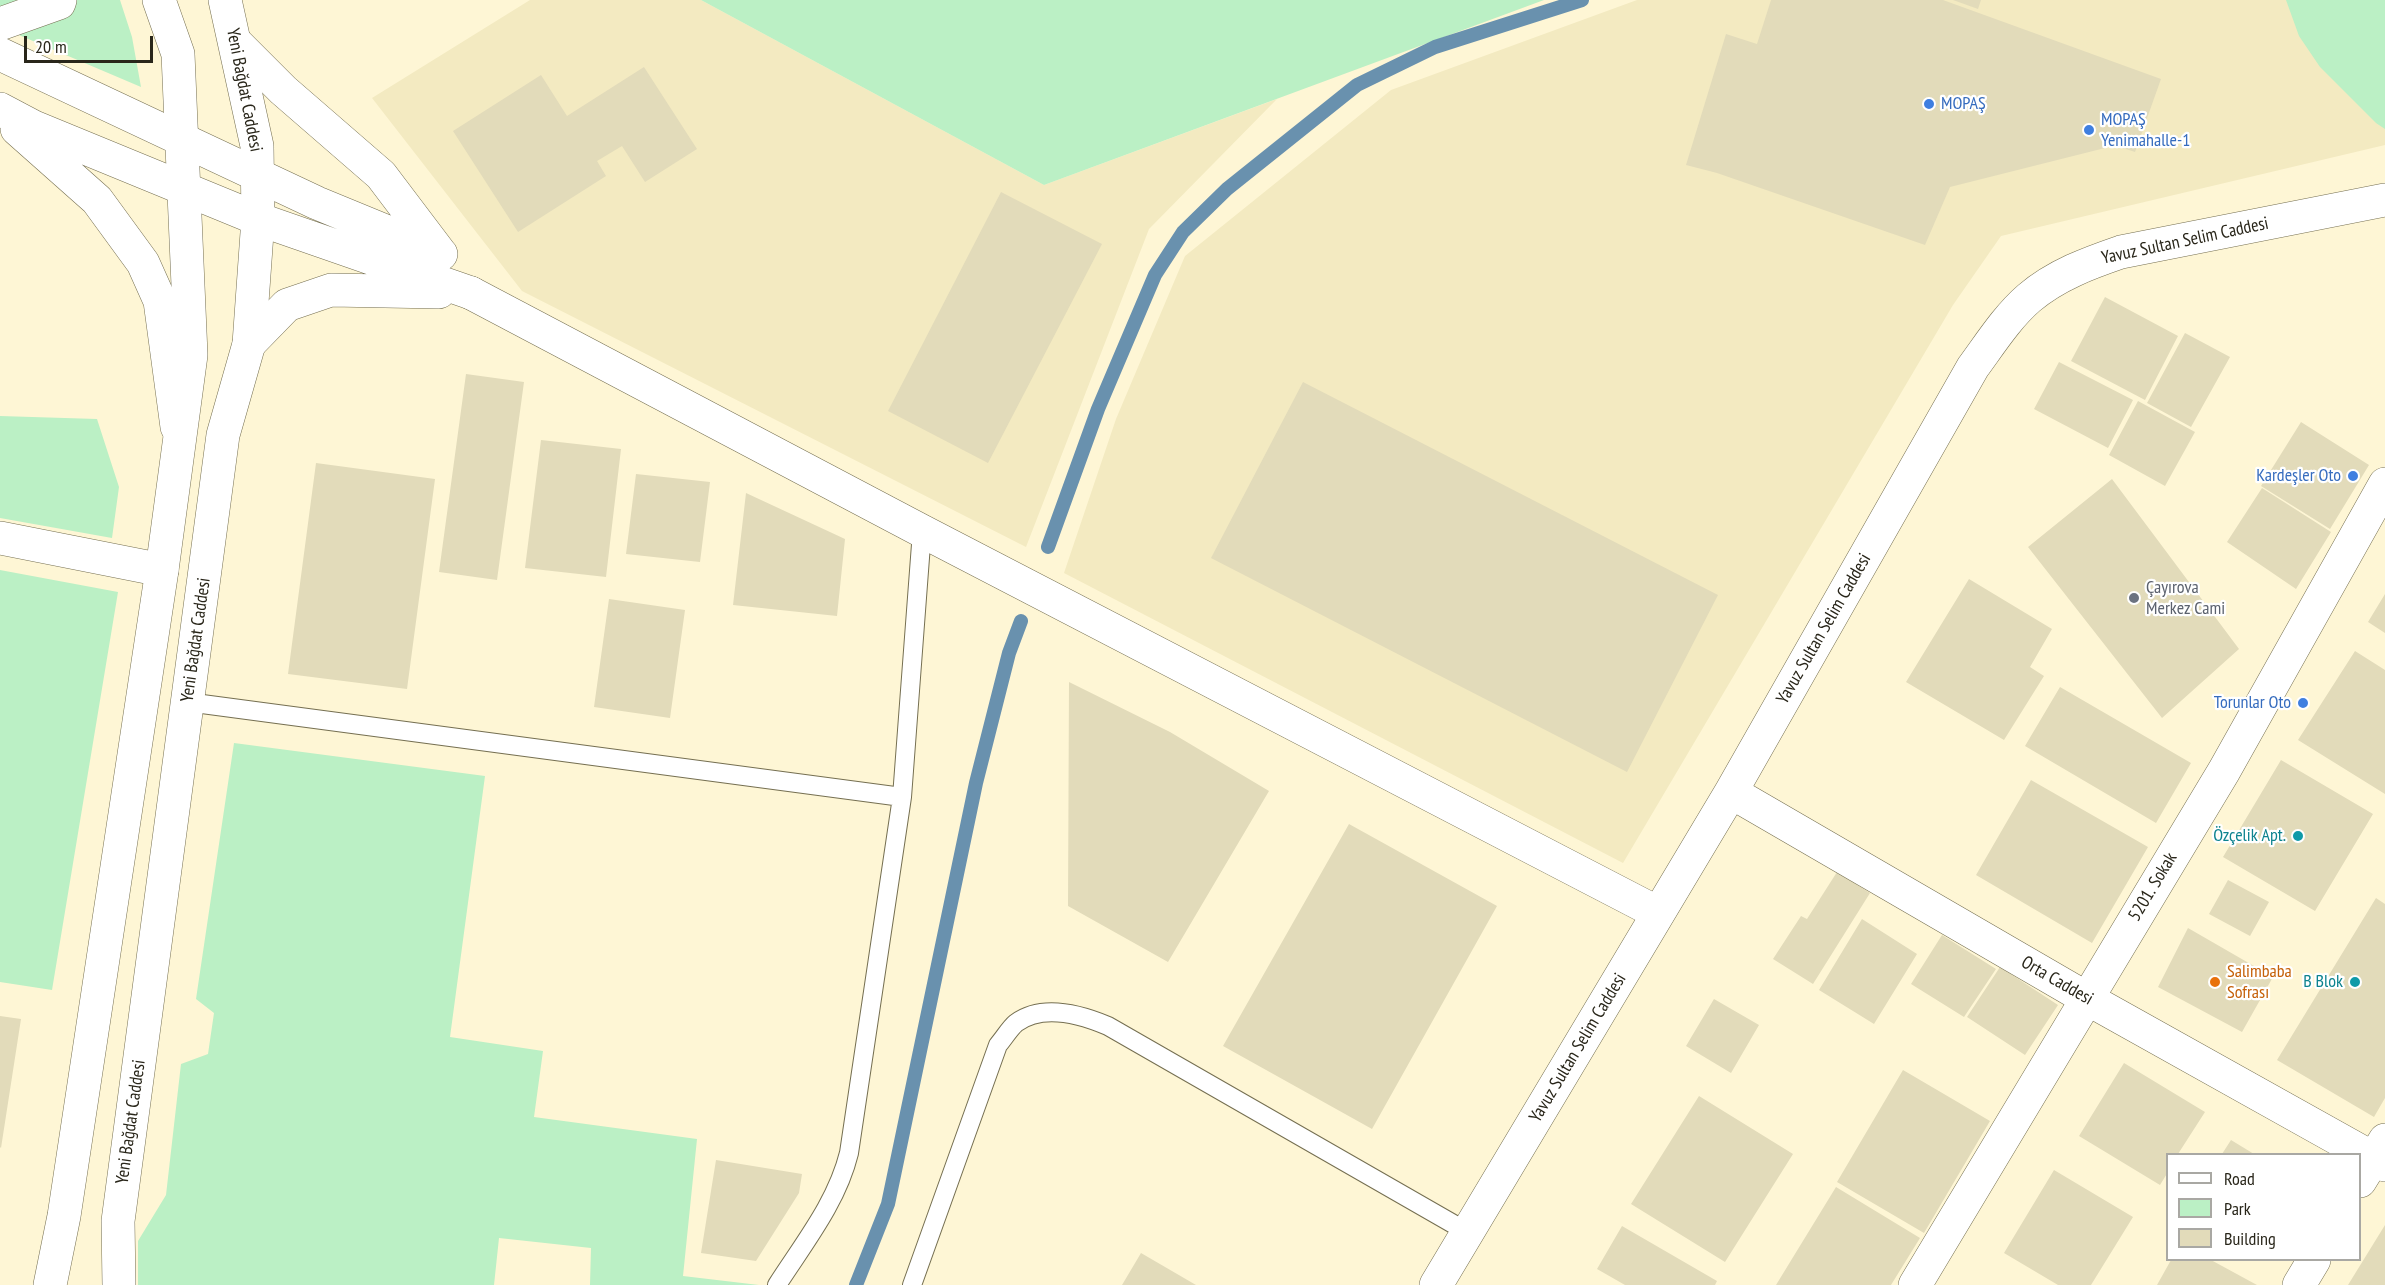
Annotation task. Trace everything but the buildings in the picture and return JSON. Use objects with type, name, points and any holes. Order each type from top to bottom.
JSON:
[{"type":"main road","points":[[0,24],[59,3],[60,0]]},
{"type":"main road","points":[[50,1285],[64,1216],[162,570],[191,355],[178,54],[159,0]]},
{"type":"main road","name":"Yeni Bağdat Caddesi","points":[[119,1285],[118,1221],[223,435],[249,344],[258,219],[257,146],[225,0]]},
{"type":"main road","points":[[235,42],[283,90],[381,175],[471,293]]},
{"type":"main road","points":[[0,54],[317,203],[441,254]]},
{"type":"main road","points":[[0,109],[34,127],[258,219],[471,293],[922,531],[1658,913]]},
{"type":"main road","points":[[0,114],[97,200],[143,262],[160,301],[180,447]]},
{"type":"main road","name":"Yavuz Sultan Selim Caddesi","points":[[1436,1285],[1731,792],[1973,367],[2003,326],[2028,298],[2052,282],[2086,264],[2121,252],[2385,200]]},
{"type":"main road","points":[[249,344],[287,305],[331,290],[471,293]]},
{"type":"main road","name":"5201. Sokak","points":[[1915,1285],[2234,752],[2385,484]]},
{"type":"main road","points":[[0,538],[162,570]]},
{"type":"main road","name":"Orta Caddesi","points":[[1731,792],[2086,998],[2376,1161]]},
{"type":"main road","points":[[2299,1285],[2313,1261]]},
{"type":"lane","points":[[777,1285],[834,1195],[843,1176],[849,1153],[902,797],[922,531]]},
{"type":"lane","points":[[187,702],[902,797]]},
{"type":"lane","points":[[912,1285],[998,1045],[1017,1022],[1039,1013],[1065,1013],[1086,1017],[1108,1026],[1469,1233]]},
{"type":"shaded area","points":[[530,0],[701,0],[1044,185],[1277,99],[1149,229],[1026,547],[522,291],[372,98]]},
{"type":"shaded area","points":[[1637,0],[2385,0],[2385,145],[2001,236],[1953,305],[1623,863],[1064,573],[1116,419],[1185,256],[1391,90]]},
{"type":"green space","points":[[0,0],[120,0],[132,37],[141,87],[0,27]]},
{"type":"green space","points":[[701,0],[1544,0],[1044,185]]},
{"type":"green space","points":[[2286,0],[2385,0],[2385,129],[2376,123],[2320,67],[2299,36]]},
{"type":"green space","points":[[0,416],[97,419],[119,487],[112,538],[0,518]]},
{"type":"green space","points":[[0,570],[118,592],[52,990],[0,982]]},
{"type":"green space","points":[[234,743],[485,776],[450,1037],[543,1051],[534,1117],[697,1139],[683,1276],[759,1285],[590,1285],[591,1248],[499,1238],[494,1285],[138,1285],[138,1241],[166,1195],[181,1064],[208,1054],[214,1013],[196,999]]},
{"type":"waterway","points":[[1048,547],[1098,409],[1155,275],[1183,232],[1227,189],[1357,85],[1435,47],[1582,0]]},
{"type":"waterway","points":[[856,1285],[888,1204],[976,783],[1009,653],[1021,621]]},
{"type":"place","name":"MOPAŞ","points":[[1929,104]]},
{"type":"place","name":"MOPAŞ Yenimahalle-1","points":[[2089,130]]},
{"type":"place","name":"Kardeşler Oto","points":[[2353,476]]},
{"type":"place","name":"Çayırova Merkez Cami","points":[[2134,598]]},
{"type":"place","name":"Torunlar Oto","points":[[2303,703]]},
{"type":"place","name":"Özçelik Apt.","points":[[2298,836]]},
{"type":"place","name":"Salimbaba Sofrası","points":[[2215,982]]},
{"type":"place","name":"B Blok","points":[[2355,982]]}]
